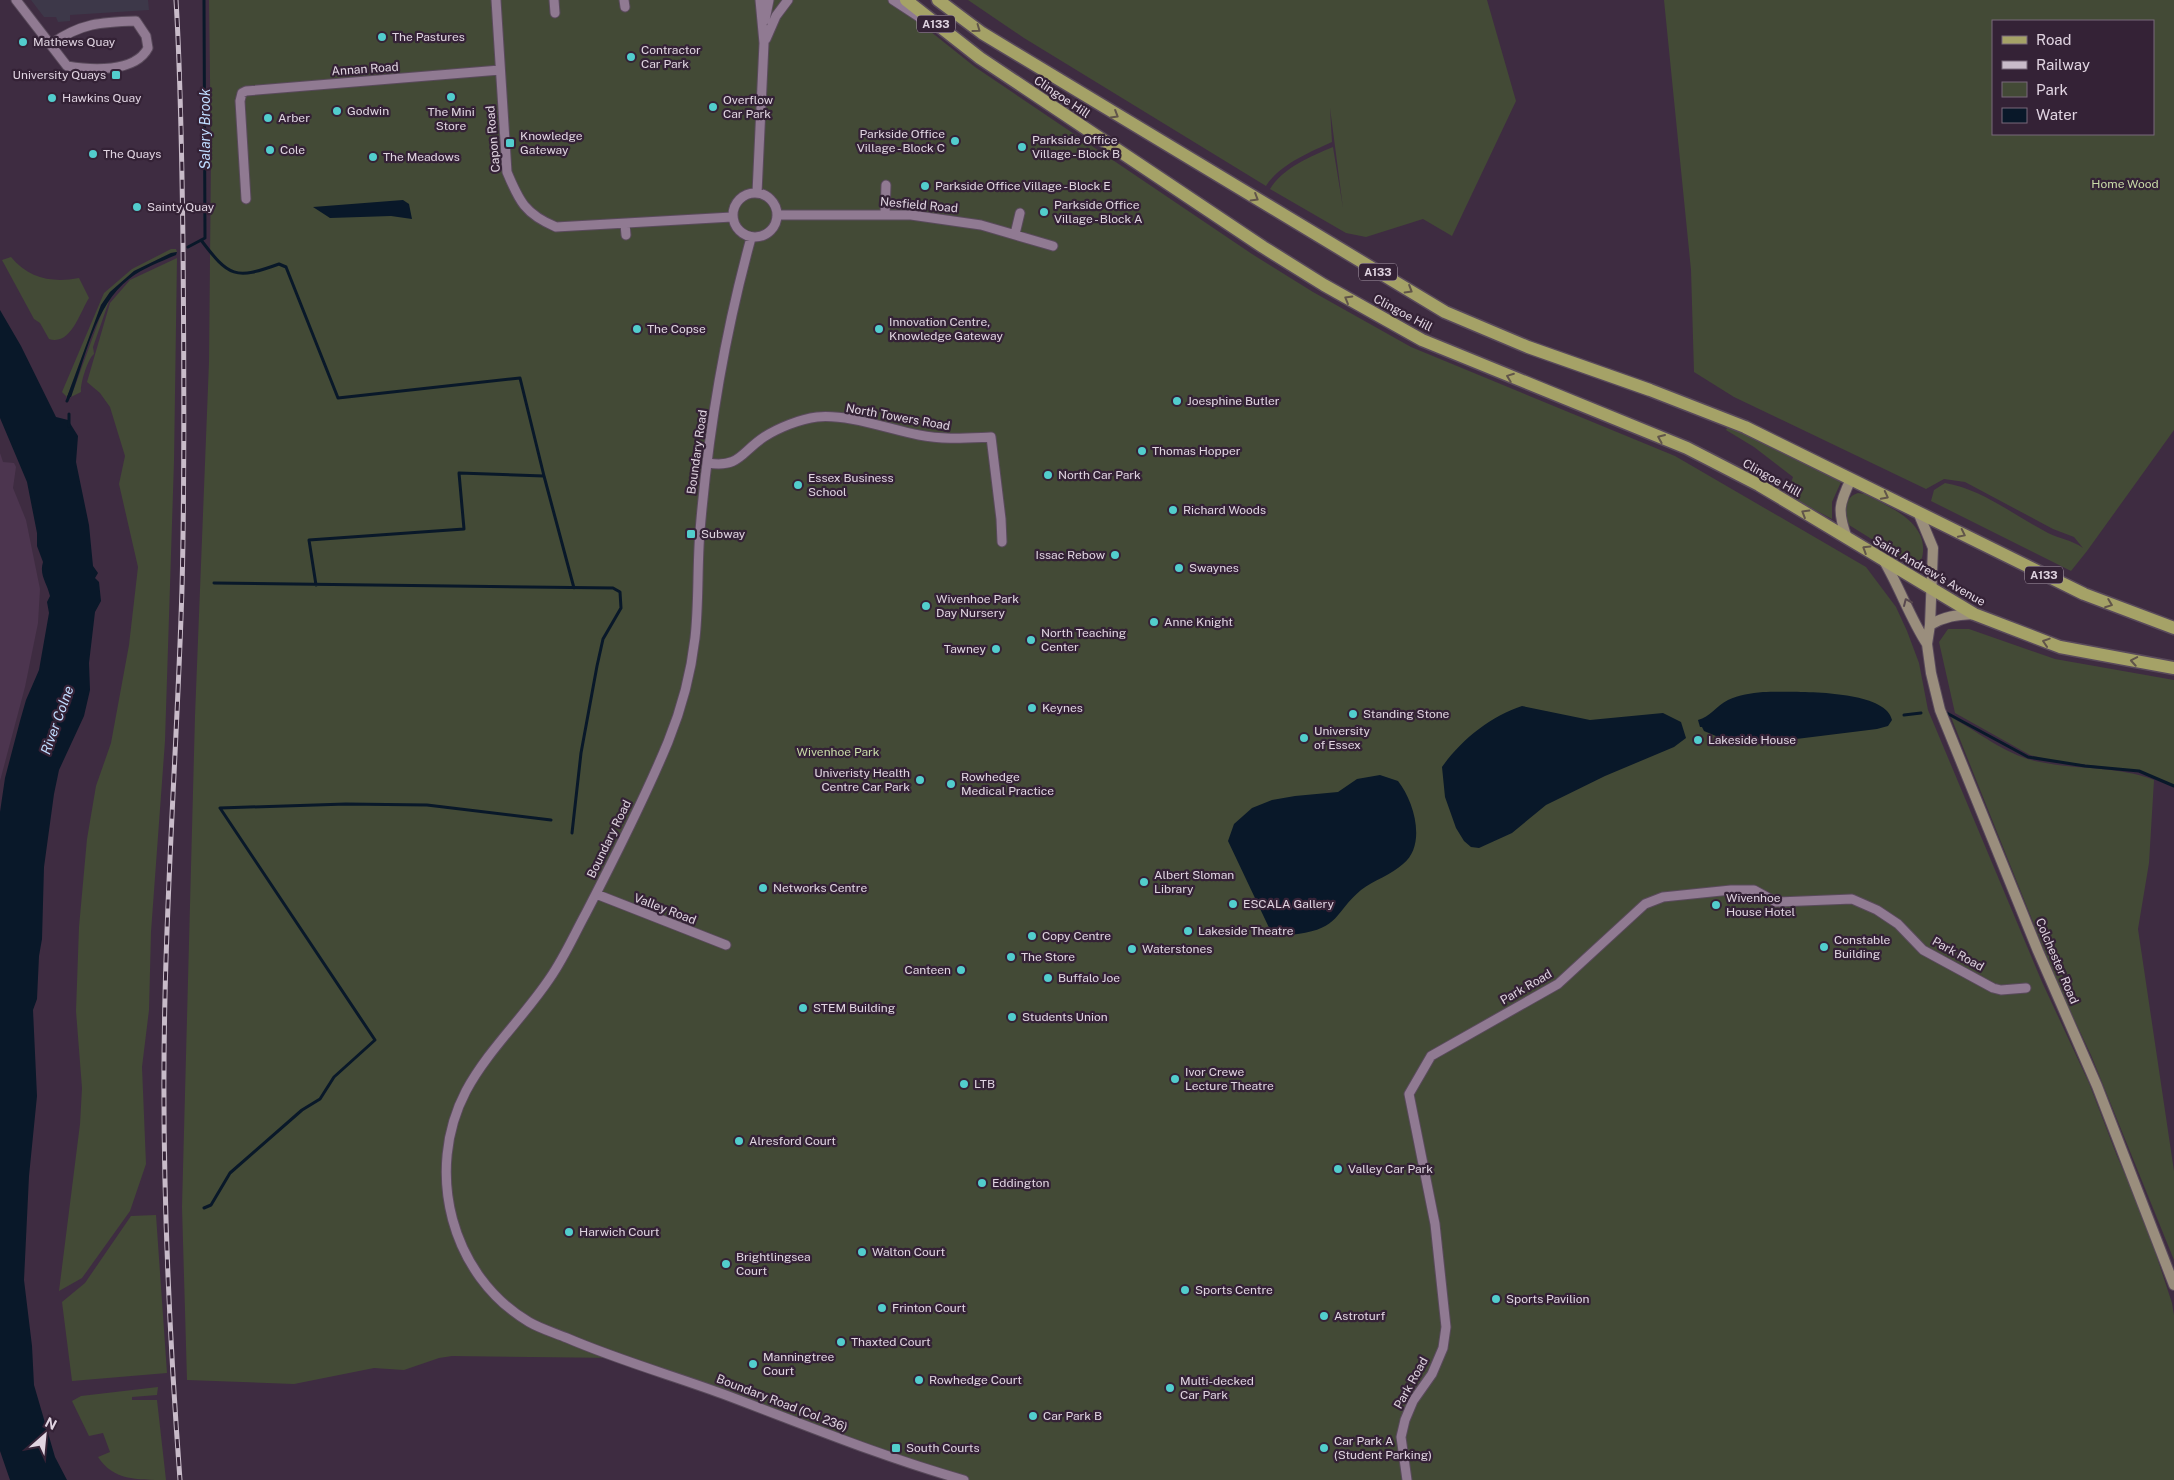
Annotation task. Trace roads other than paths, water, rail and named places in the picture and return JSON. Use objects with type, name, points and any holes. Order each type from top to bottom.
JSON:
[{"type":"main road","name":"Clingoe Hill","points":[[906,0],[966,48],[1263,247],[1379,317],[1469,360],[1687,448],[1759,486],[1846,538]]},
{"type":"main road","name":"Clingoe Hill","points":[[938,0],[982,33],[1446,312],[1552,357],[1650,390],[1737,423],[1851,479]]},
{"type":"main road","name":"A133","points":[[1851,479],[2084,594],[2174,628]]},
{"type":"main road","points":[[1846,538],[1840,518],[1840,504],[1851,479]]},
{"type":"main road","name":"Colchester Road","points":[[1918,512],[1933,548],[1930,625],[1927,644],[1931,673],[1940,710],[2096,1086],[2174,1284]]},
{"type":"main road","name":"Saint Andrew's Avenue","points":[[1846,538],[1930,590],[1974,614],[2060,646],[2174,668]]},
{"type":"main road","name":"Colchester Road","points":[[1884,561],[1900,588],[1920,633],[1927,644]]},
{"type":"main road","points":[[1930,625],[1942,618],[1953,615],[1974,614]]},
{"type":"street","points":[[16,0],[67,66],[79,68],[128,65],[140,60],[148,48],[146,36],[136,21],[100,22],[81,26],[51,44]]},
{"type":"street","name":"Capon Road","points":[[496,0],[507,172],[517,197],[536,218],[556,227],[732,217]]},
{"type":"street","points":[[554,0],[555,13]]},
{"type":"street","points":[[764,25],[769,0]]},
{"type":"street","points":[[764,44],[776,16],[788,0]]},
{"type":"street","points":[[893,0],[966,48]]},
{"type":"street","points":[[757,193],[764,44],[761,2]]},
{"type":"street","name":"Annan Road","points":[[246,199],[240,101],[242,93],[250,90],[500,70]]},
{"type":"street","points":[[885,214],[886,184]]},
{"type":"street","points":[[757,193],[772,199],[779,215],[770,232],[751,238],[738,230],[732,217],[737,202],[745,195],[757,193]]},
{"type":"street","points":[[1015,234],[1020,213]]},
{"type":"street","name":"Nesfield Road","points":[[779,215],[885,214],[962,222],[1015,234],[1053,246]]},
{"type":"street","points":[[625,224],[626,235]]},
{"type":"street","name":"Boundary Road","points":[[592,1349],[529,1322],[491,1291],[461,1247],[447,1206],[445,1179],[451,1134],[466,1091],[480,1069],[551,977],[596,894],[669,739],[690,665],[696,620],[700,534],[708,463],[724,356],[751,238]]},
{"type":"street","name":"North Towers Road","points":[[708,463],[723,465],[736,460],[764,437],[791,424],[818,417],[866,423],[947,440],[992,437],[1002,520],[1002,542]]},
{"type":"street","name":"Park Road","points":[[1407,1480],[1401,1437],[1405,1420],[1413,1401],[1432,1374],[1443,1348],[1446,1327],[1435,1224],[1409,1094],[1430,1056],[1558,984],[1596,952],[1645,904],[1663,897],[1682,894],[1754,890],[1776,902],[1852,899],[1877,910],[1898,924],[1924,950],[1993,988],[2001,990],[2026,988]]},
{"type":"street","name":"Valley Road","points":[[596,894],[726,945]]},
{"type":"street","name":"Boundary Road (Col 236)","points":[[592,1349],[683,1379],[907,1464],[964,1480]]},
{"type":"water","points":[[403,200],[409,204],[412,219],[391,216],[330,218],[313,207]]},
{"type":"water","points":[[177,252],[176,255],[134,275],[117,290],[99,318],[71,397],[67,397],[101,305],[110,292],[134,271],[171,253]]},
{"type":"water","name":"River Colne","points":[[0,310],[21,346],[56,417],[68,420],[78,436],[76,462],[89,525],[93,566],[98,573],[95,578],[99,582],[101,601],[95,612],[89,663],[90,690],[84,716],[59,770],[54,794],[44,867],[42,939],[39,956],[37,999],[33,1010],[37,1096],[29,1176],[24,1280],[32,1346],[34,1385],[55,1457],[67,1480],[10,1480],[0,1451],[0,812],[5,778],[20,721],[26,700],[39,670],[49,613],[47,602],[50,596],[43,575],[43,562],[37,546],[37,533],[27,482],[0,418]]},
{"type":"water","points":[[1813,692],[1855,697],[1873,702],[1886,710],[1892,720],[1888,726],[1877,729],[1756,744],[1744,737],[1723,739],[1704,731],[1700,727],[1698,720],[1728,700],[1745,694]]},
{"type":"water","points":[[1522,706],[1590,720],[1663,713],[1681,722],[1686,738],[1674,747],[1605,776],[1546,805],[1512,833],[1479,848],[1471,847],[1464,841],[1456,828],[1445,797],[1442,767],[1467,738],[1499,716]]},
{"type":"water","points":[[1380,775],[1398,781],[1409,800],[1413,811],[1416,835],[1415,846],[1410,856],[1398,868],[1361,890],[1329,924],[1322,928],[1291,935],[1272,934],[1228,841],[1234,824],[1252,808],[1272,800],[1338,792],[1357,779]]},
{"type":"waterway","name":"Salary Brook","points":[[188,247],[205,238],[204,0]]},
{"type":"waterway","points":[[201,240],[219,262],[234,272],[252,272],[279,264],[286,267],[338,398],[520,378],[544,476],[459,473],[464,529],[309,540],[316,585]]},
{"type":"waterway","name":"Salary Brook","points":[[67,401],[70,394]]},
{"type":"waterway","name":"Salary Brook","points":[[69,414],[69,426]]},
{"type":"waterway","points":[[544,476],[574,588]]},
{"type":"waterway","points":[[214,583],[613,588],[620,592],[621,608],[603,639],[597,666],[581,753],[572,833]]},
{"type":"waterway","points":[[1943,711],[2028,757],[2085,766],[2139,771],[2174,786]]},
{"type":"waterway","points":[[1904,715],[1921,713]]},
{"type":"waterway","points":[[204,1208],[211,1205],[230,1173],[302,1110],[320,1099],[334,1077],[375,1040],[220,808],[346,804],[427,805],[551,820]]},
{"type":"railway","points":[[176,0],[182,184],[184,502],[180,639],[166,946],[164,1118],[169,1299],[180,1480]]},
{"type":"place","name":"The Pastures","points":[[382,37]]},
{"type":"place","name":"Mathews Quay","points":[[23,42]]},
{"type":"place","name":"Contractor Car Park","points":[[631,57]]},
{"type":"place","name":"University Quays","points":[[116,75]]},
{"type":"place","name":"The Mini Store","points":[[451,97]]},
{"type":"place","name":"Hawkins Quay","points":[[52,98]]},
{"type":"place","name":"Overflow Car Park","points":[[713,107]]},
{"type":"place","name":"Godwin","points":[[337,111]]},
{"type":"place","name":"Arber","points":[[268,118]]},
{"type":"place","name":"Parkside Office Village - Block C","points":[[955,141]]},
{"type":"place","name":"Knowledge Gateway","points":[[510,143]]},
{"type":"place","name":"Parkside Office Village - Block B","points":[[1022,147]]},
{"type":"place","name":"Cole","points":[[270,150]]},
{"type":"place","name":"The Quays","points":[[93,154]]},
{"type":"place","name":"The Meadows","points":[[373,157]]},
{"type":"place","name":"Parkside Office Village - Block E","points":[[925,186]]},
{"type":"place","name":"Sainty Quay","points":[[137,207]]},
{"type":"place","name":"Parkside Office Village - Block A","points":[[1044,212]]},
{"type":"place","name":"The Copse","points":[[637,329]]},
{"type":"place","name":"Innovation Centre, Knowledge Gateway","points":[[879,329]]},
{"type":"place","name":"Joesphine Butler","points":[[1177,401]]},
{"type":"place","name":"Thomas Hopper","points":[[1142,451]]},
{"type":"place","name":"North Car Park","points":[[1048,475]]},
{"type":"place","name":"Essex Business School","points":[[798,485]]},
{"type":"place","name":"Richard Woods","points":[[1173,510]]},
{"type":"place","name":"Subway","points":[[691,534]]},
{"type":"place","name":"Issac Rebow","points":[[1115,555]]},
{"type":"place","name":"Swaynes","points":[[1179,568]]},
{"type":"place","name":"Wivenhoe Park Day Nursery","points":[[926,606]]},
{"type":"place","name":"Anne Knight","points":[[1154,622]]},
{"type":"place","name":"North Teaching Center","points":[[1031,640]]},
{"type":"place","name":"Tawney","points":[[996,649]]},
{"type":"place","name":"Keynes","points":[[1032,708]]},
{"type":"place","name":"Standing Stone","points":[[1353,714]]},
{"type":"place","name":"University of Essex","points":[[1304,738]]},
{"type":"place","name":"Lakeside House","points":[[1698,740]]},
{"type":"place","name":"Univeristy Health Centre Car Park","points":[[920,780]]},
{"type":"place","name":"Rowhedge Medical Practice","points":[[951,784]]},
{"type":"place","name":"Albert Sloman Library","points":[[1144,882]]},
{"type":"place","name":"Networks Centre","points":[[763,888]]},
{"type":"place","name":"ESCALA Gallery","points":[[1233,904]]},
{"type":"place","name":"Wivenhoe House Hotel","points":[[1716,905]]},
{"type":"place","name":"Lakeside Theatre","points":[[1188,931]]},
{"type":"place","name":"Copy Centre","points":[[1032,936]]},
{"type":"place","name":"Constable Building","points":[[1824,947]]},
{"type":"place","name":"Waterstones","points":[[1132,949]]},
{"type":"place","name":"The Store","points":[[1011,957]]},
{"type":"place","name":"Canteen","points":[[961,970]]},
{"type":"place","name":"Buffalo Joe","points":[[1048,978]]},
{"type":"place","name":"STEM Building","points":[[803,1008]]},
{"type":"place","name":"Students Union","points":[[1012,1017]]},
{"type":"place","name":"Ivor Crewe Lecture Theatre","points":[[1175,1079]]},
{"type":"place","name":"LTB","points":[[964,1084]]},
{"type":"place","name":"Alresford Court","points":[[739,1141]]},
{"type":"place","name":"Valley Car Park","points":[[1338,1169]]},
{"type":"place","name":"Eddington","points":[[982,1183]]},
{"type":"place","name":"Harwich Court","points":[[569,1232]]},
{"type":"place","name":"Walton Court","points":[[862,1252]]},
{"type":"place","name":"Brightlingsea Court","points":[[726,1264]]},
{"type":"place","name":"Sports Centre","points":[[1185,1290]]},
{"type":"place","name":"Sports Pavilion","points":[[1496,1299]]},
{"type":"place","name":"Frinton Court","points":[[882,1308]]},
{"type":"place","name":"Astroturf","points":[[1324,1316]]},
{"type":"place","name":"Thaxted Court","points":[[841,1342]]},
{"type":"place","name":"Manningtree Court","points":[[753,1364]]},
{"type":"place","name":"Rowhedge Court","points":[[919,1380]]},
{"type":"place","name":"Multi-decked Car Park","points":[[1170,1388]]},
{"type":"place","name":"Car Park B","points":[[1033,1416]]},
{"type":"place","name":"South Courts","points":[[896,1448]]},
{"type":"place","name":"Car Park A (Student Parking)","points":[[1324,1448]]},
{"type":"park label","name":"Home Wood","points":[[2125,184]]},
{"type":"park label","name":"Wivenhoe Park","points":[[838,752]]}]
